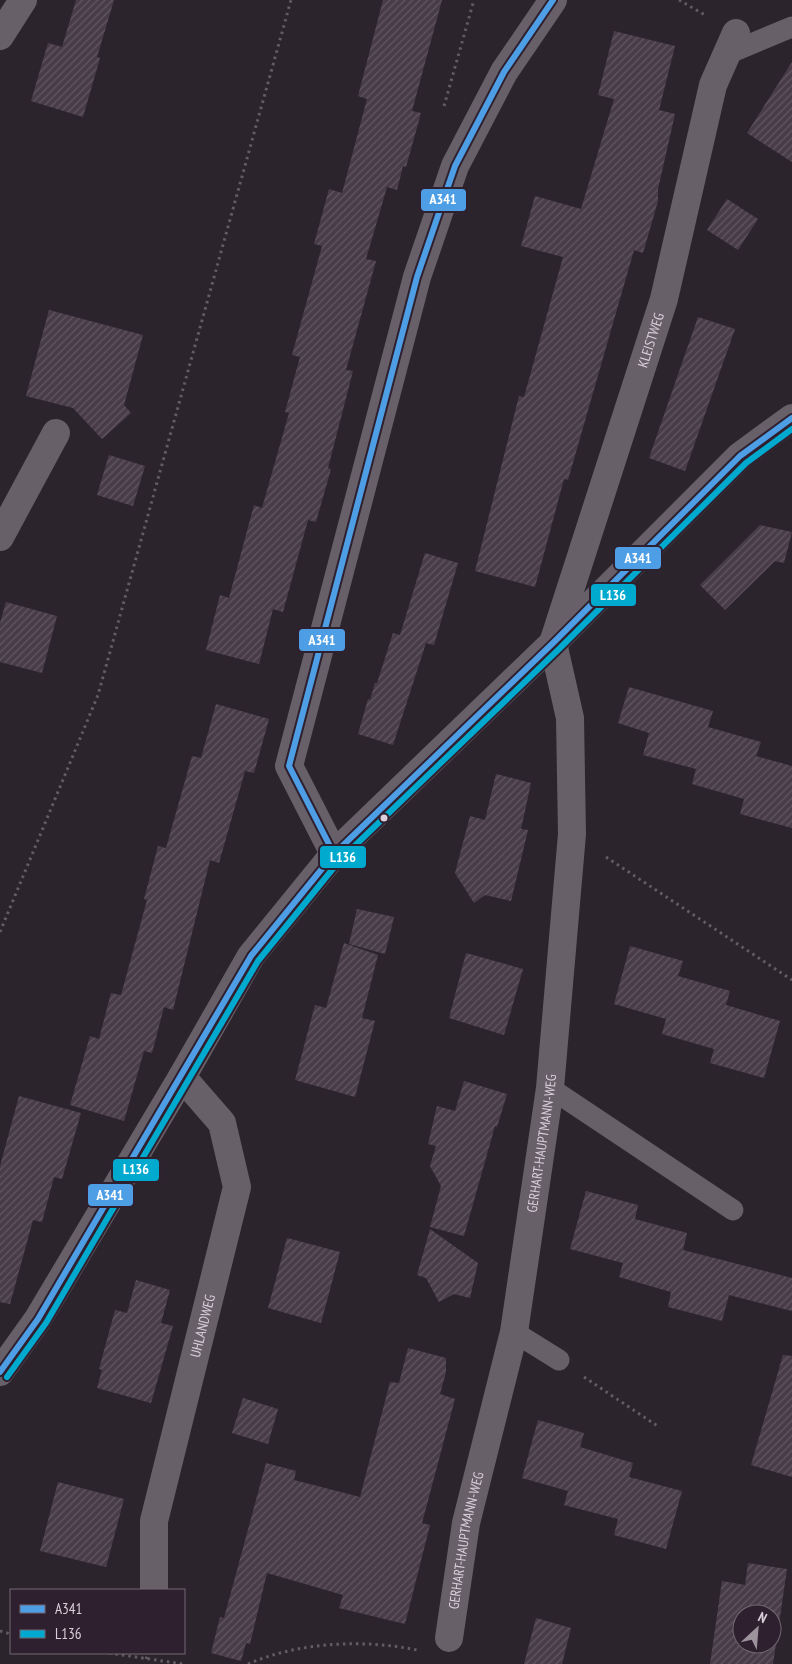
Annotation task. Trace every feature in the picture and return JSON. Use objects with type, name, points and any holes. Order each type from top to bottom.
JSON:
[{"type":"street","points":[[0,36],[23,0]]},
{"type":"street","points":[[334,854],[289,766],[417,277],[455,166],[504,72],[553,0]]},
{"type":"street","name":"KLEISTWEG","points":[[552,643],[664,299],[714,85],[732,43]]},
{"type":"street","points":[[0,1372],[38,1320],[182,1077],[251,956],[334,854],[552,643],[740,456],[792,418]]},
{"type":"street","points":[[0,537],[56,433]]},
{"type":"street","name":"GERHART-HAUPTMANN-WEG","points":[[449,1638],[466,1523],[514,1332],[550,1088],[572,834],[570,718],[552,643]]},
{"type":"street","name":"UHLANDWEG","points":[[154,1589],[154,1521],[237,1187],[222,1123],[182,1077]]},
{"type":"lane","points":[[732,43],[792,27]]},
{"type":"lane","points":[[550,1088],[733,1210]]},
{"type":"lane","points":[[514,1332],[559,1360]]},
{"type":"path","points":[[0,932],[98,695],[290,0]]},
{"type":"path","points":[[572,834],[792,980]]},
{"type":"path","points":[[559,1360],[659,1427]]},
{"type":"path","points":[[248,1664],[270,1654],[338,1644],[400,1647]]},
{"type":"path","points":[[115,1654],[184,1664]]},
{"type":"path","points":[[146,1659],[148,1654]]},
{"type":"building","points":[[76,0],[114,0],[97,57],[100,58],[83,117],[31,101],[48,43],[62,47]]},
{"type":"building","points":[[383,0],[442,0],[412,111],[421,113],[406,167],[403,166],[397,190],[387,187],[366,259],[376,261],[346,370],[353,371],[328,468],[331,469],[316,522],[308,520],[283,612],[273,609],[259,664],[206,650],[220,595],[229,598],[254,505],[262,508],[289,413],[285,412],[300,357],[292,355],[322,246],[314,244],[329,189],[342,193],[367,99],[358,96]]},
{"type":"building","points":[[614,31],[675,46],[659,110],[675,114],[658,189],[658,201],[643,253],[634,250],[568,480],[564,479],[535,587],[475,571],[519,396],[524,397],[563,257],[521,246],[535,196],[581,209],[614,99],[598,95]]},
{"type":"building","points":[[792,62],[792,162],[747,133]]},
{"type":"building","points":[[727,199],[758,219],[738,250],[707,230]]},
{"type":"building","points":[[49,310],[143,335],[124,405],[131,413],[102,439],[73,408],[26,396]]},
{"type":"building","points":[[698,317],[735,329],[685,471],[649,458]]},
{"type":"building","points":[[109,455],[145,466],[133,506],[97,495]]},
{"type":"building","points":[[760,525],[792,532],[784,563],[775,561],[725,610],[700,585]]},
{"type":"building","points":[[425,553],[458,563],[434,645],[426,643],[393,745],[358,734],[368,699],[370,700],[375,683],[377,683],[393,633],[420,641],[400,635]]},
{"type":"building","points":[[6,602],[57,616],[42,673],[0,662],[0,623]]},
{"type":"building","points":[[629,687],[713,711],[708,727],[761,742],[756,756],[792,766],[792,828],[740,814],[744,799],[692,784],[696,769],[643,755],[649,733],[618,723]]},
{"type":"building","points":[[216,704],[269,719],[254,773],[245,771],[219,863],[210,860],[173,1010],[164,1007],[152,1053],[144,1051],[124,1121],[70,1105],[90,1036],[99,1039],[111,993],[121,995],[147,900],[144,899],[158,846],[166,848],[192,756],[201,758]]},
{"type":"building","points":[[496,774],[531,783],[521,829],[528,830],[511,901],[485,895],[474,903],[455,873],[470,816],[485,820]]},
{"type":"building","points":[[357,909],[394,917],[385,954],[349,944]]},
{"type":"building","points":[[344,943],[378,955],[362,1018],[375,1021],[355,1097],[295,1080],[315,1005],[326,1008]]},
{"type":"building","points":[[630,946],[683,961],[678,976],[730,991],[726,1005],[780,1021],[764,1078],[710,1063],[714,1049],[662,1034],[666,1019],[614,1004]]},
{"type":"building","points":[[466,953],[523,969],[504,1035],[449,1018]]},
{"type":"building","points":[[464,1081],[507,1094],[497,1127],[495,1126],[464,1236],[430,1227],[441,1186],[430,1166],[436,1146],[428,1144],[437,1106],[455,1111]]},
{"type":"building","points":[[19,1096],[81,1113],[62,1179],[54,1177],[42,1222],[33,1220],[10,1304],[0,1302],[0,1166]]},
{"type":"building","points":[[586,1191],[638,1205],[635,1219],[687,1233],[683,1250],[792,1278],[792,1311],[729,1295],[722,1321],[668,1307],[671,1292],[619,1277],[623,1263],[570,1249]]},
{"type":"building","points":[[430,1229],[478,1263],[470,1298],[454,1294],[439,1302],[426,1278],[417,1275]]},
{"type":"building","points":[[287,1238],[340,1252],[321,1323],[268,1308]]},
{"type":"building","points":[[136,1280],[170,1290],[161,1323],[173,1326],[151,1403],[97,1388],[102,1370],[99,1369],[115,1310],[127,1313]]},
{"type":"building","points":[[408,1348],[446,1358],[446,1372],[440,1394],[455,1399],[422,1523],[430,1525],[405,1624],[339,1608],[343,1595],[267,1573],[250,1644],[246,1643],[241,1661],[211,1653],[220,1617],[224,1618],[266,1463],[296,1471],[294,1480],[360,1497],[390,1382],[399,1383]]},
{"type":"building","points":[[783,1355],[792,1356],[792,1477],[751,1465]]},
{"type":"building","points":[[243,1398],[278,1409],[268,1444],[232,1433]]},
{"type":"building","points":[[538,1420],[584,1433],[580,1447],[633,1463],[629,1477],[682,1491],[666,1549],[614,1535],[618,1519],[564,1505],[568,1491],[522,1478]]},
{"type":"building","points":[[58,1482],[124,1499],[106,1567],[40,1551]]},
{"type":"building","points":[[748,1563],[787,1569],[782,1604],[732,1604],[732,1654],[774,1654],[773,1664],[710,1664],[722,1581],[745,1585]]},
{"type":"building","points":[[536,1618],[571,1628],[562,1664],[524,1664]]},
{"type":"transit line","name":"A341","points":[[334,854],[289,766],[417,277],[455,166],[504,72],[553,0]]},
{"type":"transit line","name":"A341","points":[[0,1372],[38,1319],[251,956],[334,854],[553,643],[740,456],[792,418]]},
{"type":"transit line","name":"L136","points":[[7,1377],[46,1323],[258,961],[340,860],[559,649],[746,463],[792,429]]}]
